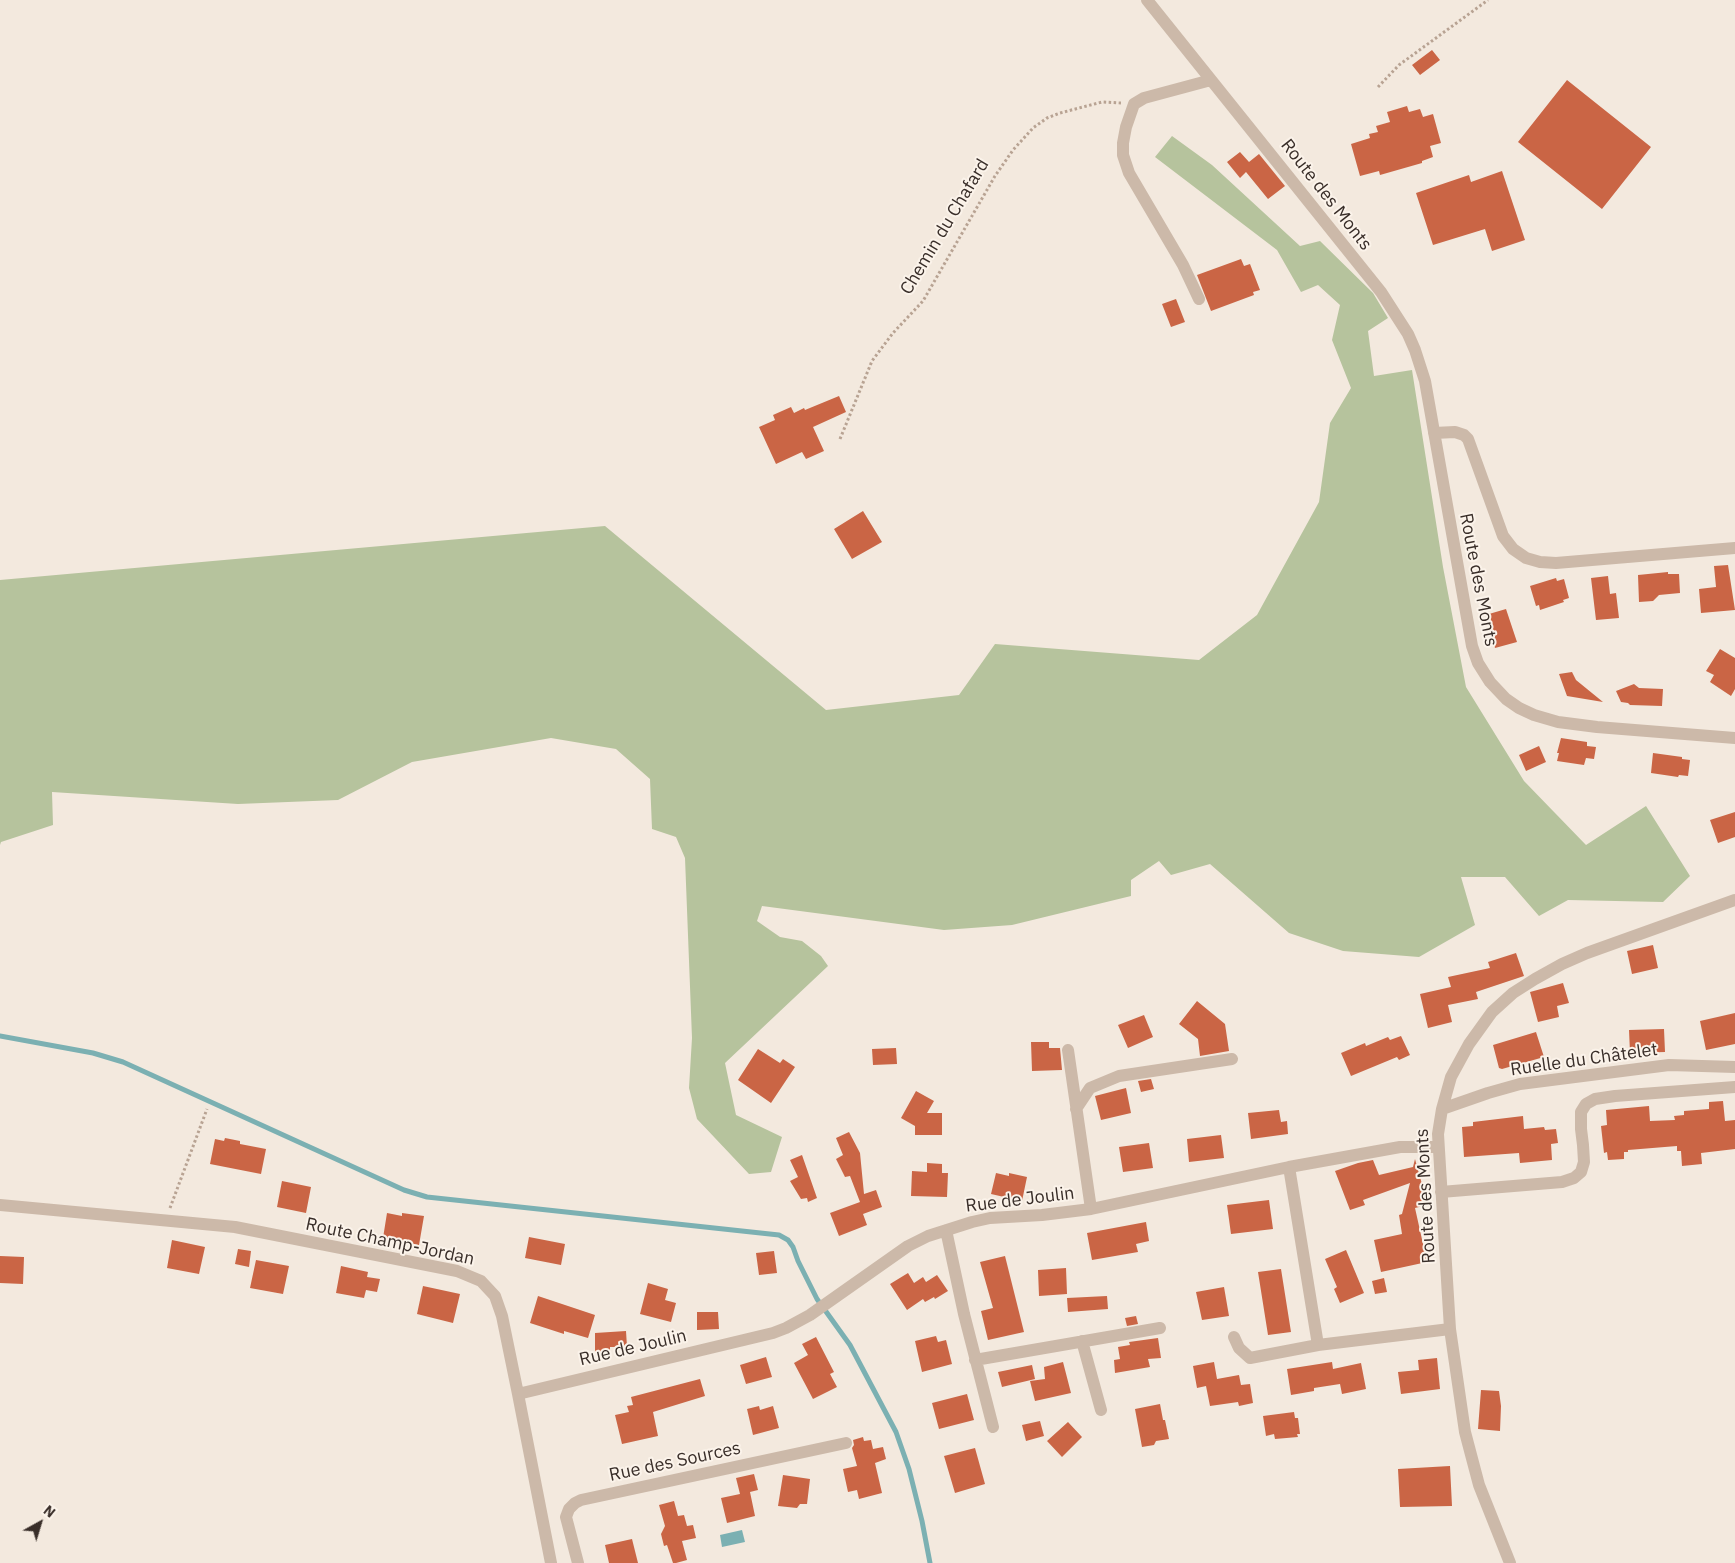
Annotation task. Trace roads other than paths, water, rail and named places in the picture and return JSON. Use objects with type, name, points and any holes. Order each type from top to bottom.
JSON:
[{"type":"street","name":"Route des Monts","points":[[1147,0],[1381,292],[1402,322],[1421,365],[1472,646],[1478,663],[1490,682],[1498,692],[1519,708],[1534,715],[1558,722],[1596,727],[1735,738]]},
{"type":"street","points":[[1199,299],[1183,265],[1134,184],[1125,163],[1123,143],[1134,104],[1153,96],[1211,80]]},
{"type":"street","name":"Route des Monts","points":[[1434,433],[1455,432],[1464,435],[1468,439],[1503,536],[1513,549],[1526,558],[1540,562],[1556,563],[1735,548]]},
{"type":"street","name":"Route des Monts","points":[[1510,1563],[1480,1485],[1465,1432],[1450,1329],[1438,1134],[1442,1109],[1451,1077],[1468,1044],[1492,1012],[1513,992],[1555,967],[1587,953],[1735,900]]},
{"type":"street","points":[[1068,1050],[1091,1209]]},
{"type":"street","points":[[1076,1109],[1090,1088],[1119,1076],[1232,1060]]},
{"type":"street","name":"Ruelle du Châtelet","points":[[1442,1109],[1488,1093],[1530,1083],[1669,1065],[1735,1066]]},
{"type":"street","points":[[1442,1192],[1562,1182],[1574,1178],[1580,1172],[1584,1157],[1580,1129],[1581,1112],[1586,1104],[1595,1099],[1735,1087]]},
{"type":"street","name":"Rue de Joulin","points":[[518,1394],[773,1333],[798,1323],[908,1246],[928,1236],[990,1218],[1042,1215],[1091,1209],[1289,1167],[1400,1147],[1438,1146]]},
{"type":"street","points":[[1289,1167],[1318,1346]]},
{"type":"street","name":"Route Champ-Jordan","points":[[0,1205],[235,1228],[457,1272],[477,1279],[489,1288],[499,1305],[551,1563]]},
{"type":"street","points":[[946,1230],[964,1314],[992,1427]]},
{"type":"street","points":[[975,1360],[1160,1328]]},
{"type":"street","points":[[1234,1337],[1239,1348],[1250,1358],[1318,1346],[1450,1329]]},
{"type":"street","points":[[1082,1341],[1101,1410]]},
{"type":"street","name":"Rue des Sources","points":[[578,1563],[566,1517],[572,1505],[581,1500],[846,1443]]},
{"type":"water","points":[[742,1530],[745,1542],[722,1547],[720,1535]]},
{"type":"waterway","points":[[0,1036],[93,1053],[123,1062],[404,1190],[427,1197],[779,1235],[788,1240],[817,1299],[850,1345],[896,1432],[909,1469],[930,1563]]}]
